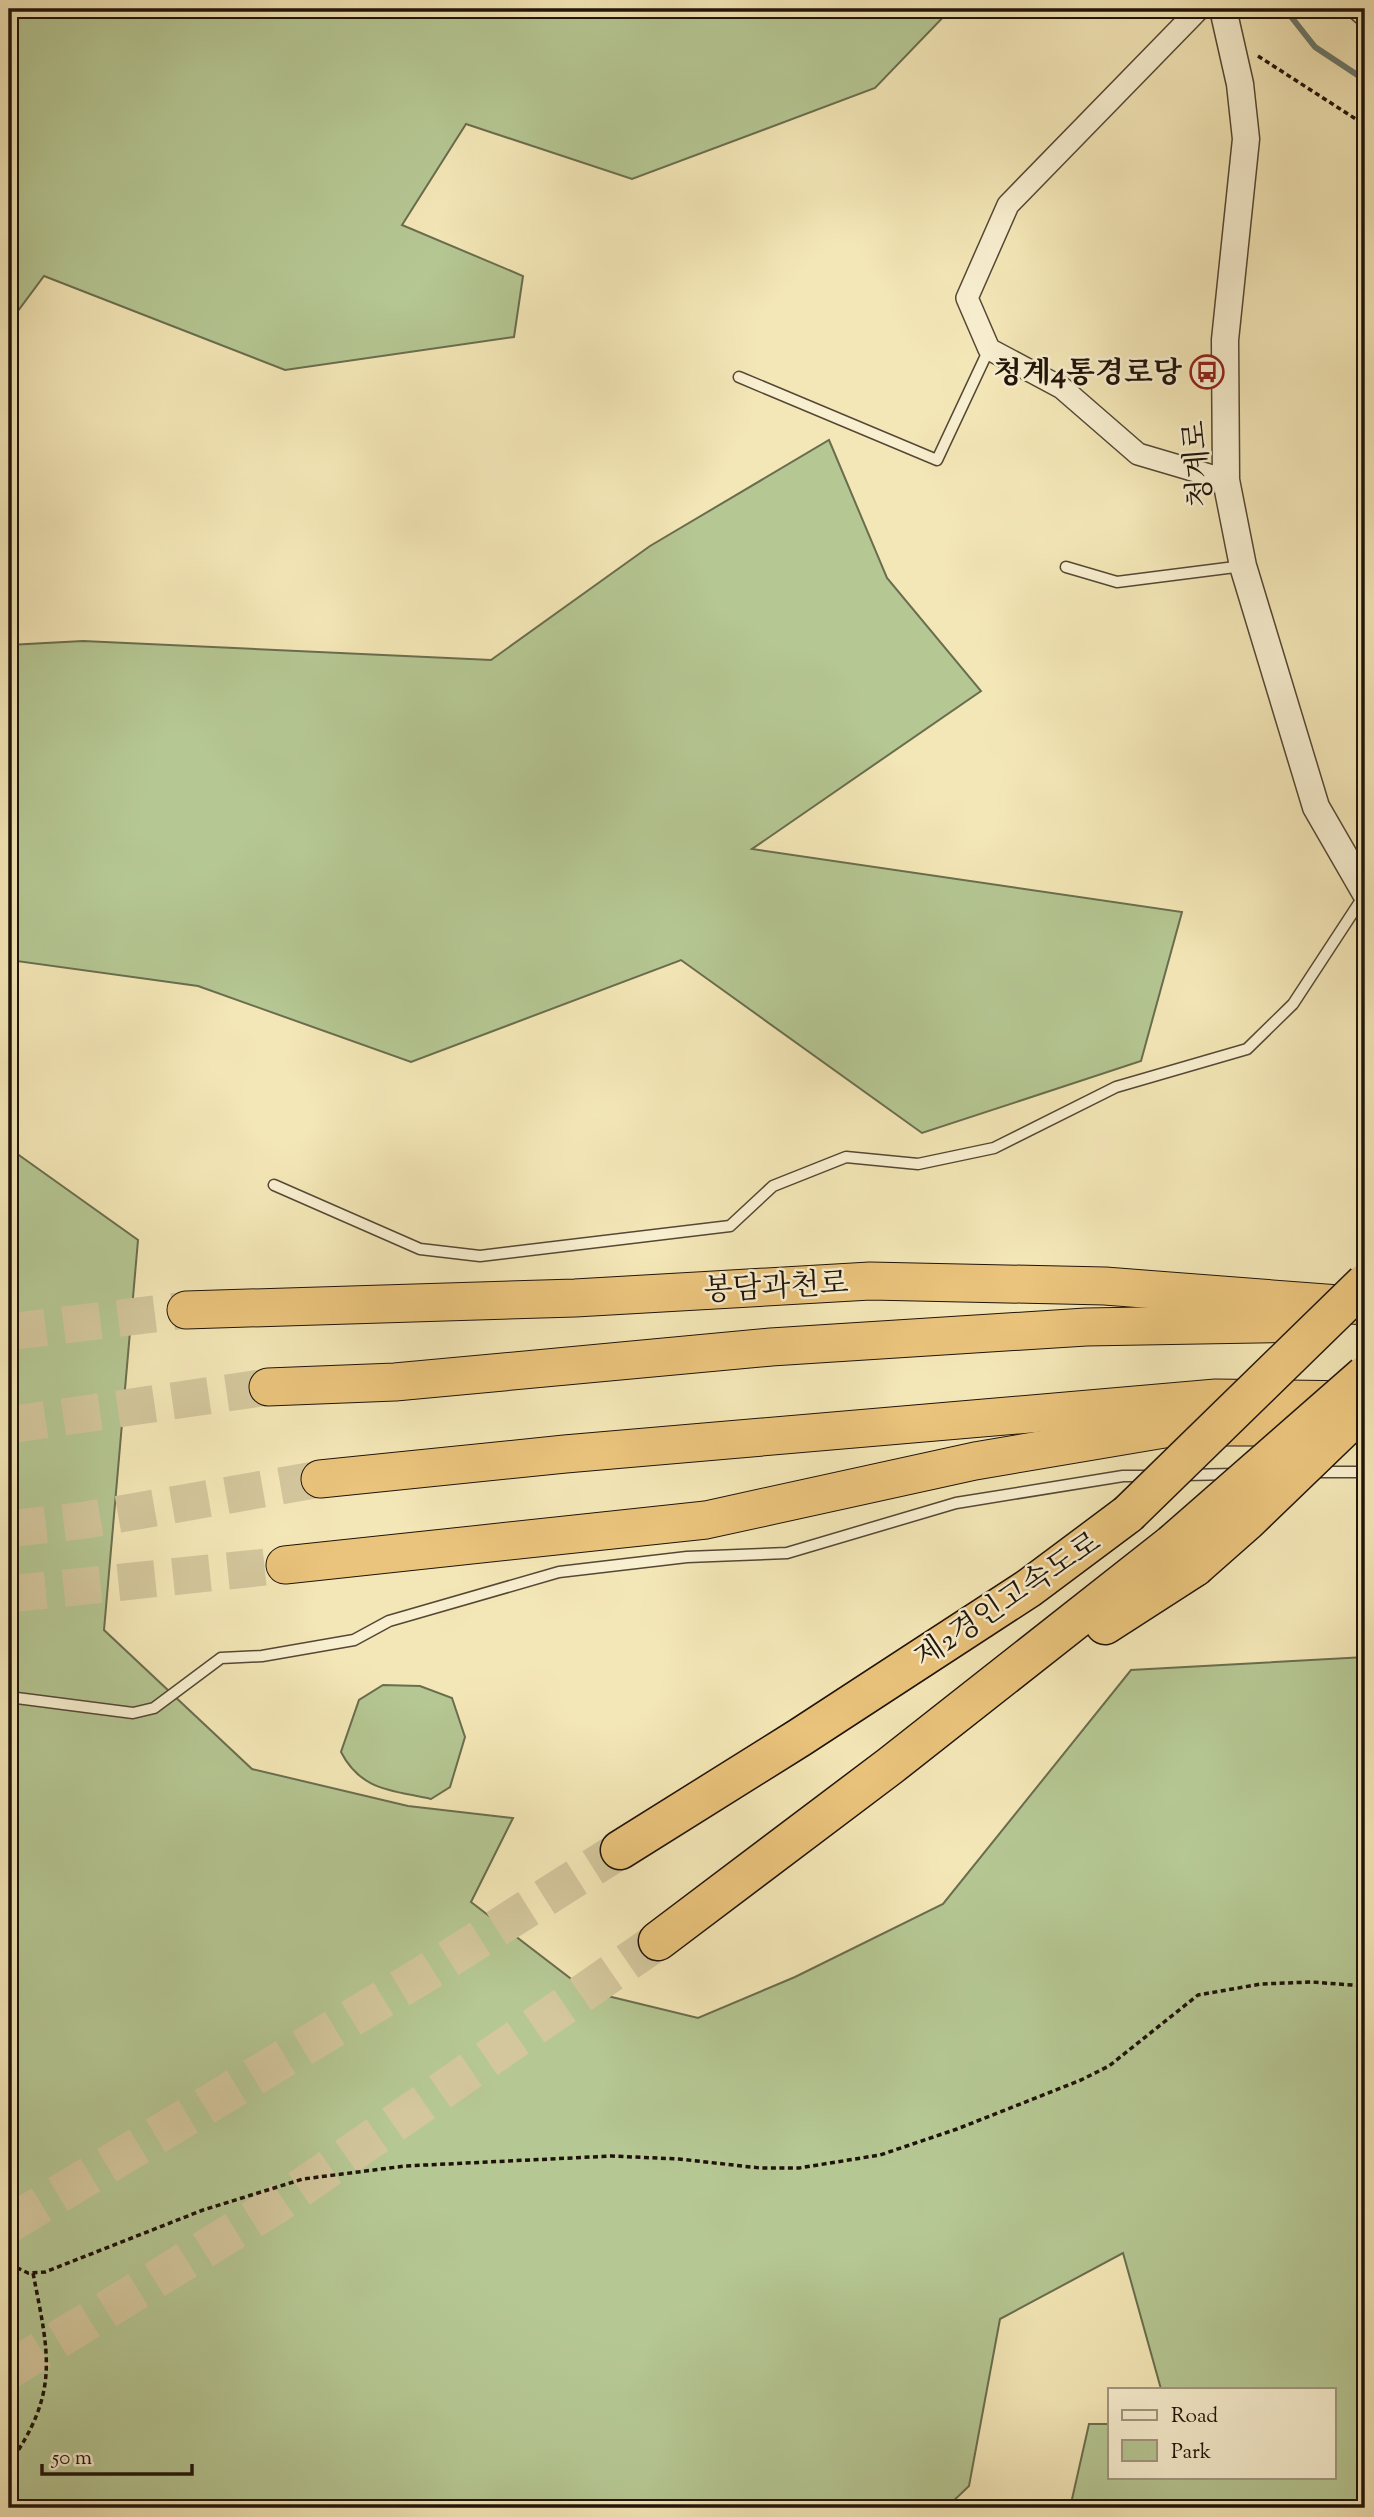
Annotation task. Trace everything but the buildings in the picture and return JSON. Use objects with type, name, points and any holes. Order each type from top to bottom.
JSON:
[{"type":"highway","name":"봉담과천로","points":[[186,1310],[575,1298],[870,1281],[1105,1286],[1365,1307]]},
{"type":"highway","points":[[1128,1514],[1365,1283]]},
{"type":"highway","name":"제2경인고속도로","points":[[620,1850],[799,1738],[1028,1588],[1209,1451],[1365,1307]]},
{"type":"highway","name":"봉담과천로","points":[[268,1387],[395,1382],[771,1347],[1086,1327],[1304,1323],[1365,1328]]},
{"type":"highway","name":"제2경인고속도로","points":[[658,1941],[890,1766],[1184,1555],[1365,1375]]},
{"type":"highway","points":[[320,1479],[565,1454],[1216,1398],[1365,1401]]},
{"type":"highway","points":[[1184,1555],[1246,1522],[1365,1407]]},
{"type":"highway","points":[[285,1565],[706,1520],[975,1461],[1176,1427],[1365,1427]]},
{"type":"street","points":[[1199,9],[1008,205],[967,298],[989,349],[1062,388],[1138,454],[1226,480]]},
{"type":"street","name":"청계로","points":[[1223,9],[1240,84],[1246,139],[1225,340],[1226,480],[1243,566],[1315,807],[1365,893]]},
{"type":"lane","points":[[1349,9],[1365,23]]},
{"type":"lane","points":[[739,377],[937,460],[989,349]]},
{"type":"lane","points":[[1066,567],[1117,582],[1243,566]]},
{"type":"lane","points":[[274,1185],[420,1249],[480,1256],[730,1227],[773,1186],[846,1157],[918,1164],[994,1148],[1116,1087],[1247,1049],[1293,1004],[1365,893]]},
{"type":"lane","points":[[9,1698],[133,1713],[154,1708],[221,1658],[275,1655],[354,1640],[388,1621],[559,1572],[687,1557],[787,1553],[956,1503],[1048,1487],[1123,1476],[1365,1472]]},
{"type":"path","points":[[1228,36],[1365,125]]},
{"type":"path","points":[[9,2264],[33,2273],[45,2272],[203,2210],[303,2179],[405,2166],[612,2156],[679,2159],[760,2168],[799,2168],[880,2155],[946,2133],[1081,2080],[1109,2066],[1198,1995],[1261,1984],[1312,1982],[1365,1986]]},
{"type":"path","points":[[9,2464],[39,2413],[49,2368],[33,2273]]},
{"type":"green space","points":[[9,9],[951,9],[875,88],[632,179],[466,124],[402,225],[523,276],[514,337],[285,370],[44,276],[9,323]]},
{"type":"green space","points":[[829,440],[887,578],[981,691],[752,849],[1182,912],[1141,1061],[922,1133],[681,960],[411,1062],[198,986],[9,960],[9,645],[83,641],[491,660],[650,546]]},
{"type":"green space","points":[[9,1148],[138,1240],[104,1630],[252,1769],[408,1806],[513,1818],[471,1902],[587,1991],[698,2018],[795,1977],[943,1904],[1131,1670],[1365,1657],[1365,2490],[1352,2508],[1070,2508],[1089,2424],[1108,2424],[1108,2478],[1336,2478],[1336,2388],[1161,2388],[1123,2253],[1000,2319],[969,2486],[946,2508],[9,2508]]},
{"type":"green space","points":[[383,1685],[420,1686],[452,1698],[465,1737],[450,1787],[431,1799],[368,1782],[349,1765],[341,1752],[359,1700]]},
{"type":"waterway","points":[[1285,9],[1315,47],[1365,80]]},
{"type":"tunnel","points":[[9,1332],[186,1310]]},
{"type":"tunnel","points":[[9,1425],[268,1387]]},
{"type":"tunnel","points":[[9,1529],[86,1520],[320,1479]]},
{"type":"tunnel","points":[[9,1594],[285,1565]]},
{"type":"tunnel","points":[[9,2224],[423,1975],[620,1850]]},
{"type":"tunnel","points":[[9,2370],[276,2205],[658,1941]]},
{"type":"place","name":"청계4통경로당","points":[[1207,372]]}]
